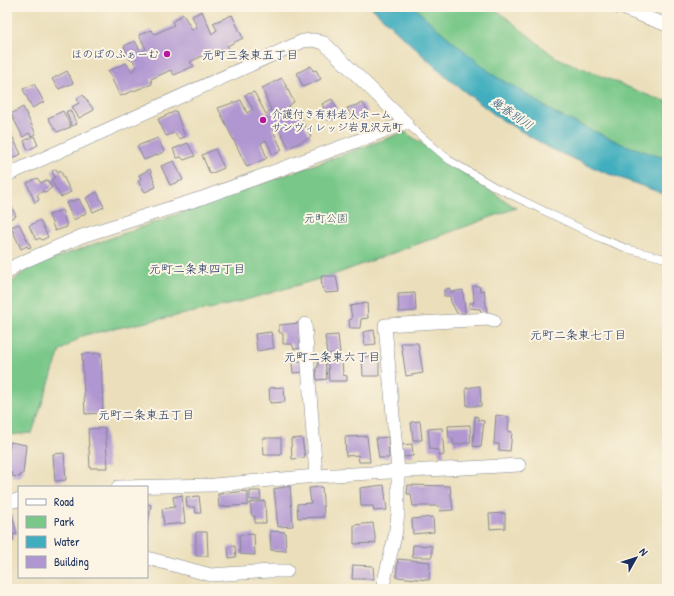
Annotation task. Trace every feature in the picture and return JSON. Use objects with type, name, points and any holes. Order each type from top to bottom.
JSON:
[{"type":"street","points":[[627,7],[627,10],[667,25]]},
{"type":"street","points":[[7,175],[303,41],[314,40],[324,43],[406,123],[202,198],[82,236],[16,265],[7,273]]},
{"type":"street","points":[[382,589],[395,536],[398,514],[398,471],[385,324],[488,319],[494,321]]},
{"type":"street","points":[[305,324],[316,476]]},
{"type":"street","points":[[148,486],[214,485],[316,476],[519,465]]},
{"type":"street","points":[[7,502],[18,500]]},
{"type":"street","points":[[148,558],[211,575],[287,571]]},
{"type":"lane","points":[[406,123],[449,160],[495,187],[600,238],[628,249],[667,259]]},
{"type":"green space","points":[[414,7],[493,7],[555,57],[657,99],[667,101],[667,159],[622,144],[556,114],[523,92],[496,77],[439,30]]},
{"type":"green space","name":"元町公園","points":[[405,132],[516,208],[333,275],[228,305],[84,335],[60,351],[32,433],[7,435],[7,292],[10,284],[28,268]]},
{"type":"water","name":"幾春別川","points":[[371,7],[414,7],[439,30],[496,77],[523,92],[556,114],[622,144],[667,159],[667,195],[606,173],[551,149],[499,118],[447,78]]},
{"type":"building","points":[[606,7],[620,7],[620,10],[617,14]]},
{"type":"building","name":"ほのぼのふぁーむ","points":[[202,11],[212,34],[217,30],[213,23],[232,15],[243,38],[227,46],[229,49],[214,56],[210,52],[190,62],[194,66],[174,75],[171,70],[151,79],[152,84],[120,96],[108,71],[126,63],[132,71],[137,67],[132,59],[130,60],[124,46],[135,41],[141,52],[146,49],[139,35],[151,30],[155,34],[174,25],[172,22],[183,14],[192,30],[197,27],[192,16]]},
{"type":"building","points":[[311,66],[313,71],[316,70],[321,79],[303,87],[297,73]]},
{"type":"building","points":[[67,71],[73,83],[59,89],[52,79]]},
{"type":"building","name":"介護付き有料老人ホーム サンヴィレッジ岩見沢元町","points":[[282,78],[294,102],[288,106],[293,115],[298,112],[311,137],[289,148],[277,125],[272,128],[282,150],[273,155],[266,140],[261,143],[267,158],[247,167],[218,108],[241,100],[247,113],[253,109],[245,95],[254,92],[266,114],[271,110],[262,88]]},
{"type":"building","points":[[34,84],[44,102],[32,108],[23,89]]},
{"type":"building","points":[[83,95],[94,110],[79,118],[72,107],[79,103],[77,98]]},
{"type":"building","points":[[332,99],[337,109],[331,113],[334,118],[327,120],[322,110],[324,108],[322,104]]},
{"type":"building","points":[[363,103],[368,112],[352,119],[347,108]]},
{"type":"building","points":[[23,107],[36,134],[31,136],[29,133],[23,137],[11,114]]},
{"type":"building","points":[[70,110],[77,124],[72,126],[66,112]]},
{"type":"building","points":[[63,111],[71,127],[57,132],[48,118]]},
{"type":"building","points":[[176,111],[185,137],[179,139],[174,133],[166,136],[158,119]]},
{"type":"building","points":[[12,136],[21,154],[8,161],[7,139]]},
{"type":"building","points":[[34,136],[38,145],[28,150],[24,141]]},
{"type":"building","points":[[158,138],[164,152],[144,160],[137,146]]},
{"type":"building","points":[[188,143],[195,156],[184,160],[181,157],[177,158],[173,149]]},
{"type":"building","points":[[215,149],[224,168],[210,174],[202,155]]},
{"type":"building","points":[[174,161],[183,180],[170,185],[161,166]]},
{"type":"building","points":[[56,169],[58,172],[60,170],[71,192],[61,197],[51,180],[55,177],[52,171]]},
{"type":"building","points":[[150,169],[156,187],[145,192],[138,181],[141,179],[139,175]]},
{"type":"building","points":[[37,178],[41,183],[47,180],[52,187],[46,193],[43,191],[37,195],[39,200],[35,203],[27,183]]},
{"type":"building","points":[[97,192],[104,207],[93,212],[86,198]]},
{"type":"building","points":[[79,199],[86,213],[74,220],[66,203]]},
{"type":"building","points":[[9,201],[16,216],[7,220],[7,202]]},
{"type":"building","points":[[62,210],[67,227],[55,231],[49,215]]},
{"type":"building","points":[[40,220],[48,237],[42,240],[40,238],[36,240],[29,226]]},
{"type":"building","points":[[19,224],[31,247],[28,248],[27,246],[21,249],[11,227]]},
{"type":"building","points":[[321,276],[336,276],[339,292],[326,293],[322,288]]},
{"type":"building","points":[[473,286],[479,286],[480,291],[484,290],[487,313],[481,312],[480,309],[469,308],[469,303],[474,303]]},
{"type":"building","points":[[449,288],[451,292],[463,290],[465,313],[458,315],[451,302],[450,296],[444,296],[444,290]]},
{"type":"building","points":[[415,293],[416,311],[399,312],[398,294]]},
{"type":"building","points":[[367,303],[368,318],[361,319],[360,328],[350,328],[349,320],[352,319],[350,306]]},
{"type":"building","points":[[300,323],[302,348],[294,349],[292,344],[283,344],[283,334],[279,332],[279,325]]},
{"type":"building","points":[[374,330],[376,344],[365,345],[363,332]]},
{"type":"building","points":[[271,332],[274,348],[257,351],[255,334]]},
{"type":"building","points":[[338,335],[340,353],[327,354],[325,336]]},
{"type":"building","points":[[401,343],[418,343],[423,373],[406,376]]},
{"type":"building","points":[[101,353],[103,413],[85,414],[82,354]]},
{"type":"building","points":[[379,356],[379,376],[363,376],[362,357]]},
{"type":"building","points":[[342,360],[343,375],[347,376],[347,381],[329,381],[328,361]]},
{"type":"building","points":[[302,361],[303,372],[293,373],[292,363]]},
{"type":"building","points":[[325,361],[327,379],[317,380],[316,368],[318,367],[318,362]]},
{"type":"building","points":[[480,386],[481,406],[467,406],[466,388]]},
{"type":"building","points":[[284,387],[285,402],[270,403],[269,388]]},
{"type":"building","points":[[496,415],[509,417],[508,431],[512,432],[510,451],[499,450],[499,444],[494,444]]},
{"type":"building","points":[[475,416],[478,417],[478,420],[484,421],[481,447],[473,446]]},
{"type":"building","points":[[420,421],[422,440],[413,440],[411,422]]},
{"type":"building","points":[[470,425],[471,442],[454,445],[453,439],[449,438],[448,426]]},
{"type":"building","points":[[105,428],[108,468],[90,468],[88,429]]},
{"type":"building","points":[[442,428],[444,455],[440,456],[438,450],[430,449],[428,429]]},
{"type":"building","points":[[367,436],[370,462],[359,462],[358,455],[346,456],[345,437]]},
{"type":"building","points":[[388,437],[389,458],[379,458],[376,438]]},
{"type":"building","points":[[263,438],[281,438],[281,455],[264,455]]},
{"type":"building","points":[[302,438],[305,458],[292,459],[291,439]]},
{"type":"building","points":[[10,442],[26,445],[23,474],[20,475],[20,477],[12,476],[12,473],[7,472]]},
{"type":"building","points":[[412,444],[413,456],[402,457],[401,445]]},
{"type":"building","points":[[64,453],[66,480],[55,481],[53,454]]},
{"type":"building","points":[[384,485],[387,510],[374,511],[373,506],[361,506],[360,488]]},
{"type":"building","points":[[408,485],[450,486],[453,510],[440,511],[439,506],[413,506],[411,494],[407,494]]},
{"type":"building","points":[[290,486],[293,526],[278,527],[274,489]]},
{"type":"building","points":[[322,487],[324,517],[298,518],[297,504],[311,503],[309,488]]},
{"type":"building","points":[[248,491],[248,505],[219,507],[218,494]]},
{"type":"building","points":[[250,491],[260,491],[261,500],[250,500]]},
{"type":"building","points":[[182,495],[185,523],[164,525],[162,509],[175,507],[173,497]]},
{"type":"building","points":[[199,496],[201,513],[196,513],[195,507],[187,507],[186,497]]},
{"type":"building","points":[[265,501],[266,523],[255,523],[255,516],[252,516],[250,503]]},
{"type":"building","points":[[148,504],[151,505],[148,522]]},
{"type":"building","points":[[505,513],[505,528],[490,529],[489,514]]},
{"type":"building","points":[[12,514],[17,534],[12,535],[14,539],[9,541],[7,539],[7,516]]},
{"type":"building","points":[[433,517],[434,532],[413,534],[412,519]]},
{"type":"building","points":[[373,523],[376,543],[354,544],[354,525]]},
{"type":"building","points":[[270,531],[285,532],[286,551],[271,550]]},
{"type":"building","points":[[196,532],[207,532],[208,556],[196,556]]},
{"type":"building","points":[[254,534],[255,555],[240,554],[239,535]]},
{"type":"building","points":[[413,545],[432,546],[432,557],[412,557]]},
{"type":"building","points":[[235,546],[236,557],[229,558],[228,547]]},
{"type":"building","points":[[398,559],[430,562],[429,580],[396,577]]},
{"type":"building","points":[[353,565],[373,566],[374,579],[352,579]]},
{"type":"place","name":"ほのぼのふぁーむ","points":[[167,54]]},
{"type":"place","name":"介護付き有料老人ホーム サンヴィレッジ岩見沢元町","points":[[263,120]]},
{"type":"district","name":"元町三条東五丁目","points":[[250,54]]},
{"type":"district","name":"元町二条東四丁目","points":[[197,268]]},
{"type":"district","name":"元町二条東七丁目","points":[[578,334]]},
{"type":"district","name":"元町二条東六丁目","points":[[332,356]]},
{"type":"district","name":"元町二条東五丁目","points":[[146,414]]}]
